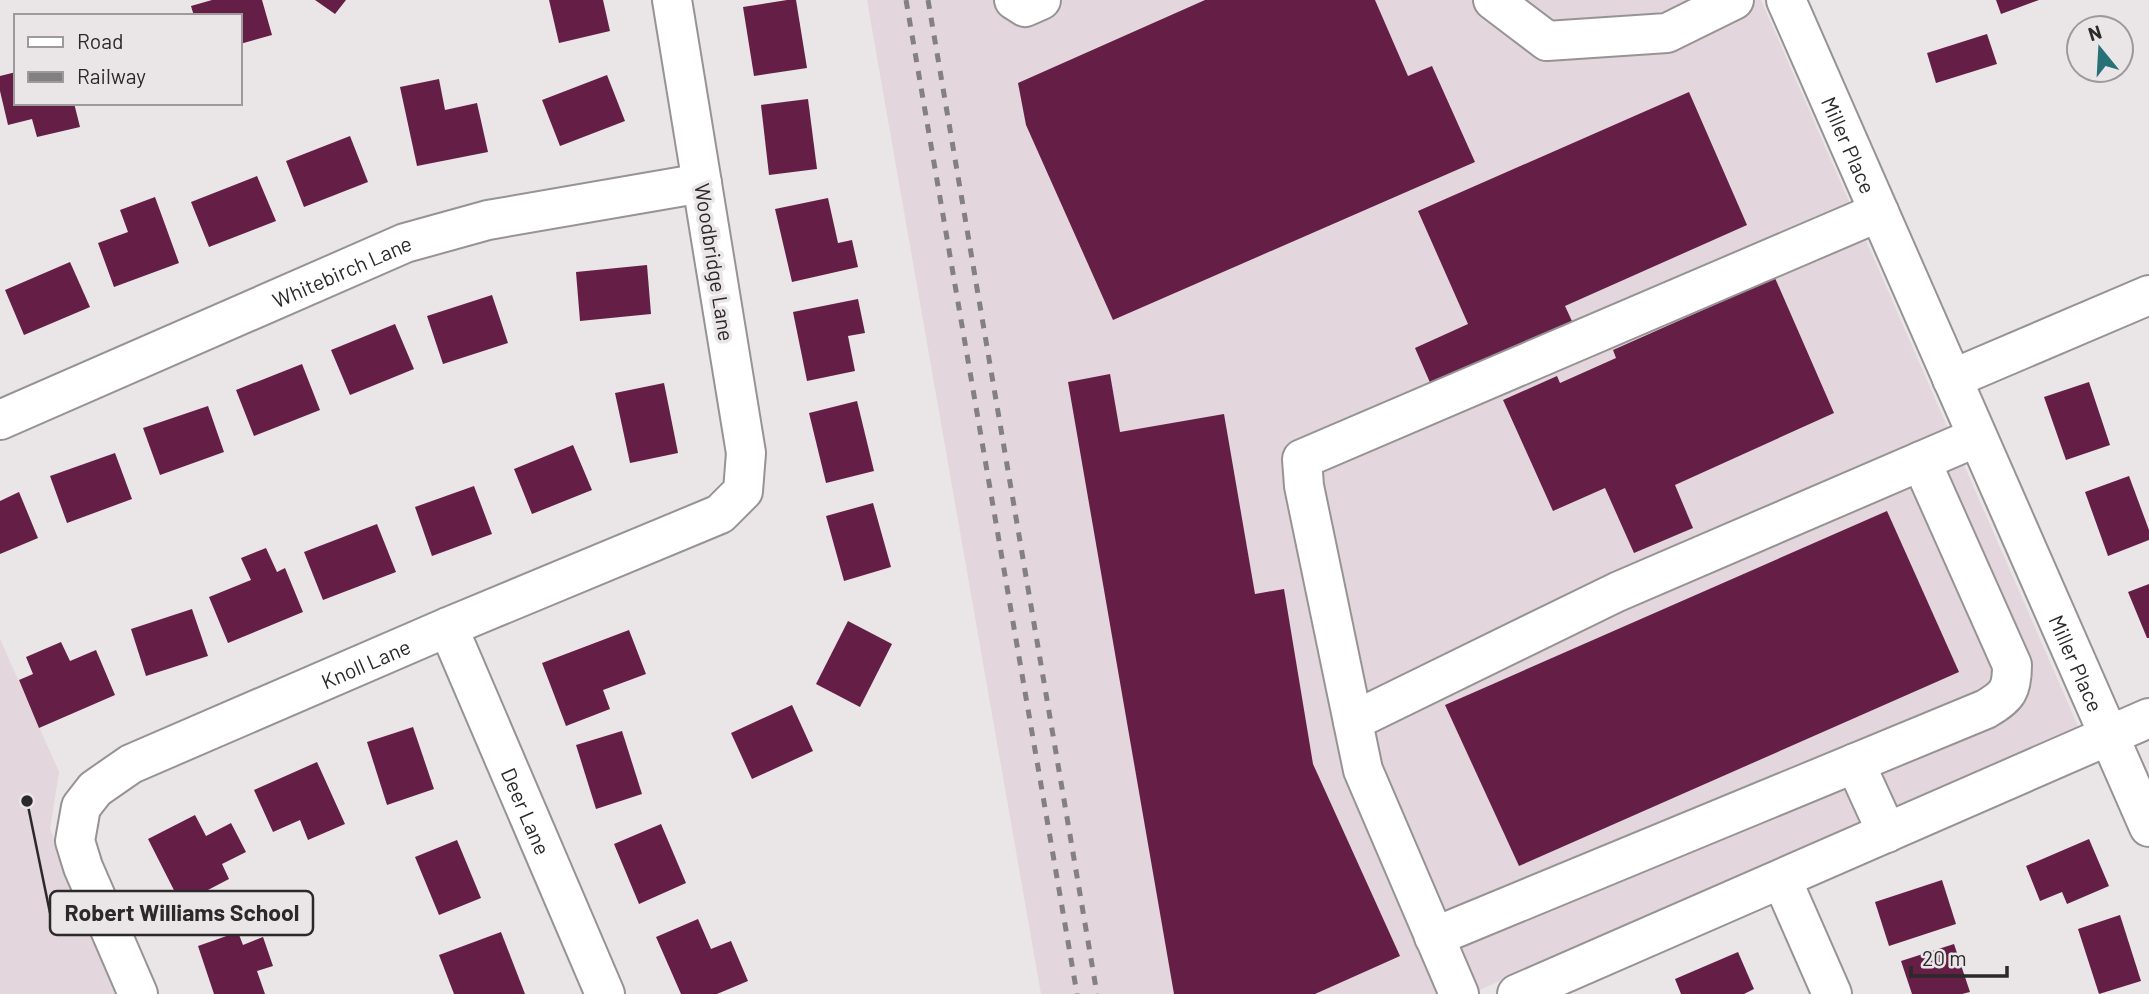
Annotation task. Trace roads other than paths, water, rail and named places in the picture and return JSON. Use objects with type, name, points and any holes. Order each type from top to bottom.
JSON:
[{"type":"street","name":"Woodbridge Lane","points":[[672,0],[746,453],[743,491],[720,514]]},
{"type":"street","points":[[1014,0],[1025,7],[1041,0]]},
{"type":"street","points":[[1493,0],[1547,41],[1667,33],[1734,0]]},
{"type":"street","name":"Miller Place","points":[[1517,994],[2109,736],[1786,0]]},
{"type":"street","name":"Whitebirch Lane","points":[[0,420],[405,243],[488,220],[702,183]]},
{"type":"street","points":[[1459,994],[1363,769],[1304,486],[1302,459],[1879,212]]},
{"type":"street","points":[[1952,379],[2149,295]]},
{"type":"street","points":[[1353,721],[1617,592],[1978,437]]},
{"type":"street","points":[[1434,937],[2001,701],[2012,685],[2012,665],[1921,461]]},
{"type":"street","name":"Knoll Lane","points":[[138,994],[83,867],[75,841],[81,807],[95,789],[131,764],[448,627],[720,514]]},
{"type":"street","name":"Deer Lane","points":[[448,627],[605,994]]},
{"type":"street","points":[[2149,718],[2109,736],[2149,827]]},
{"type":"street","points":[[1855,763],[1887,833]]},
{"type":"street","points":[[1782,880],[1832,994]]},
{"type":"railway","points":[[906,0],[1077,994]]},
{"type":"railway","points":[[928,0],[1097,994]]},
{"type":"place","name":"Robert Williams School","points":[[27,801]]}]
